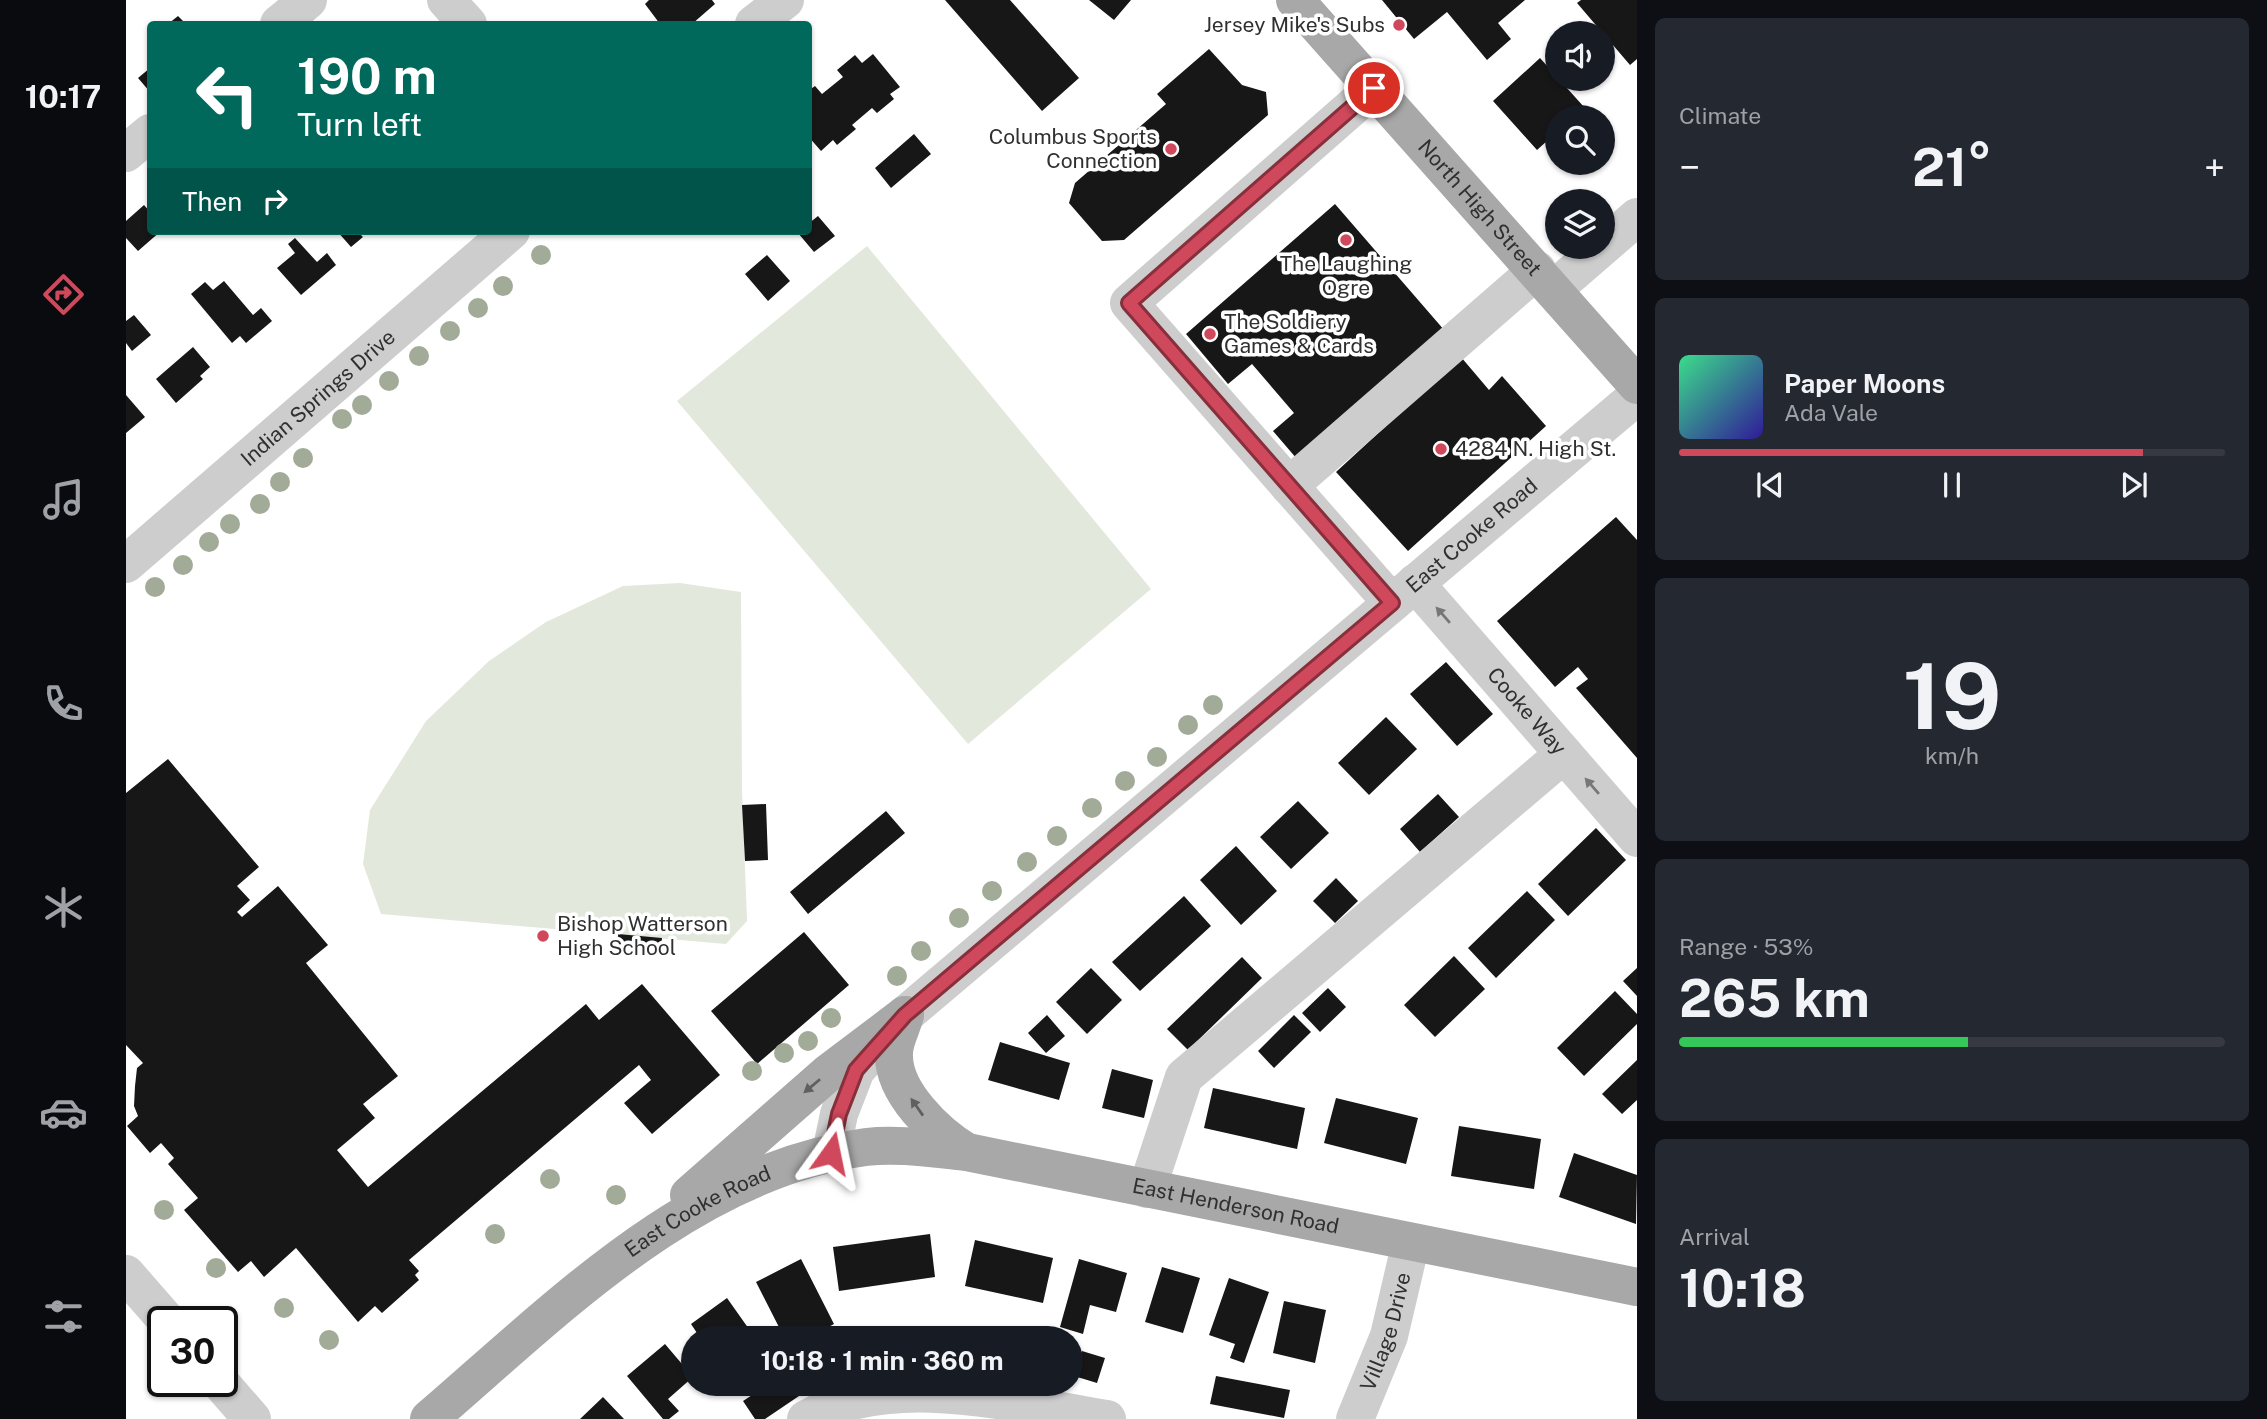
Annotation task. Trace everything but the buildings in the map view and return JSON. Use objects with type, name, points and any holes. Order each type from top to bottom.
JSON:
[{"type":"main road","name":"North High Street","points":[[1294,0],[1637,385]]},
{"type":"main road","points":[[905,1015],[894,1053],[900,1078],[926,1121],[945,1139],[967,1152]]},
{"type":"main road","points":[[622,1255],[777,1116],[905,1015]]},
{"type":"main road","name":"East Henderson Road","points":[[831,1153],[868,1147],[900,1146],[967,1152],[1637,1287]]},
{"type":"main road","name":"East Cooke Road","points":[[429,1419],[622,1255],[687,1211],[756,1177],[831,1153]]},
{"type":"street","points":[[283,21],[308,0]]},
{"type":"street","points":[[446,0],[465,21]]},
{"type":"street","points":[[758,21],[785,0]]},
{"type":"street","name":"Cooke Way","points":[[1374,88],[1129,303],[1289,486],[1404,593],[1564,754],[1637,838]]},
{"type":"street","points":[[126,153],[147,136]]},
{"type":"street","points":[[1289,486],[1545,280],[1637,218]]},
{"type":"street","name":"Indian Springs Drive","points":[[126,564],[506,235]]},
{"type":"street","name":"East Cooke Road","points":[[831,1153],[839,1114],[856,1070],[905,1015],[1637,396]]},
{"type":"street","points":[[1147,1189],[1184,1077],[1564,754]]},
{"type":"street","name":"Village Drive","points":[[1354,1419],[1389,1336],[1410,1242]]},
{"type":"street","points":[[126,1274],[154,1306]]},
{"type":"street","points":[[807,1419],[844,1403],[881,1396],[955,1394],[1107,1419]]},
{"type":"street","points":[[233,1397],[252,1419]]},
{"type":"shaded area","points":[[867,246],[1151,589],[968,744],[677,401]]},
{"type":"shaded area","points":[[680,583],[741,592],[742,789],[747,921],[726,944],[381,914],[363,864],[370,810],[426,721],[489,661],[546,622],[623,586]]},
{"type":"place","name":"Jersey Mike's Subs","points":[[1399,25]]},
{"type":"place","name":"Columbus Sports Connection","points":[[1171,149]]},
{"type":"place","name":"The Laughing Ogre","points":[[1346,240]]},
{"type":"place","name":"The Soldiery Games & Cards","points":[[1210,334]]},
{"type":"place","name":"4284 N. High St.","points":[[1441,449]]},
{"type":"place","name":"Bishop Watterson High School","points":[[543,936]]},
{"type":"route","points":[[831,1153],[839,1114],[856,1070],[905,1015],[1392,603],[1129,303],[1374,88]]}]
